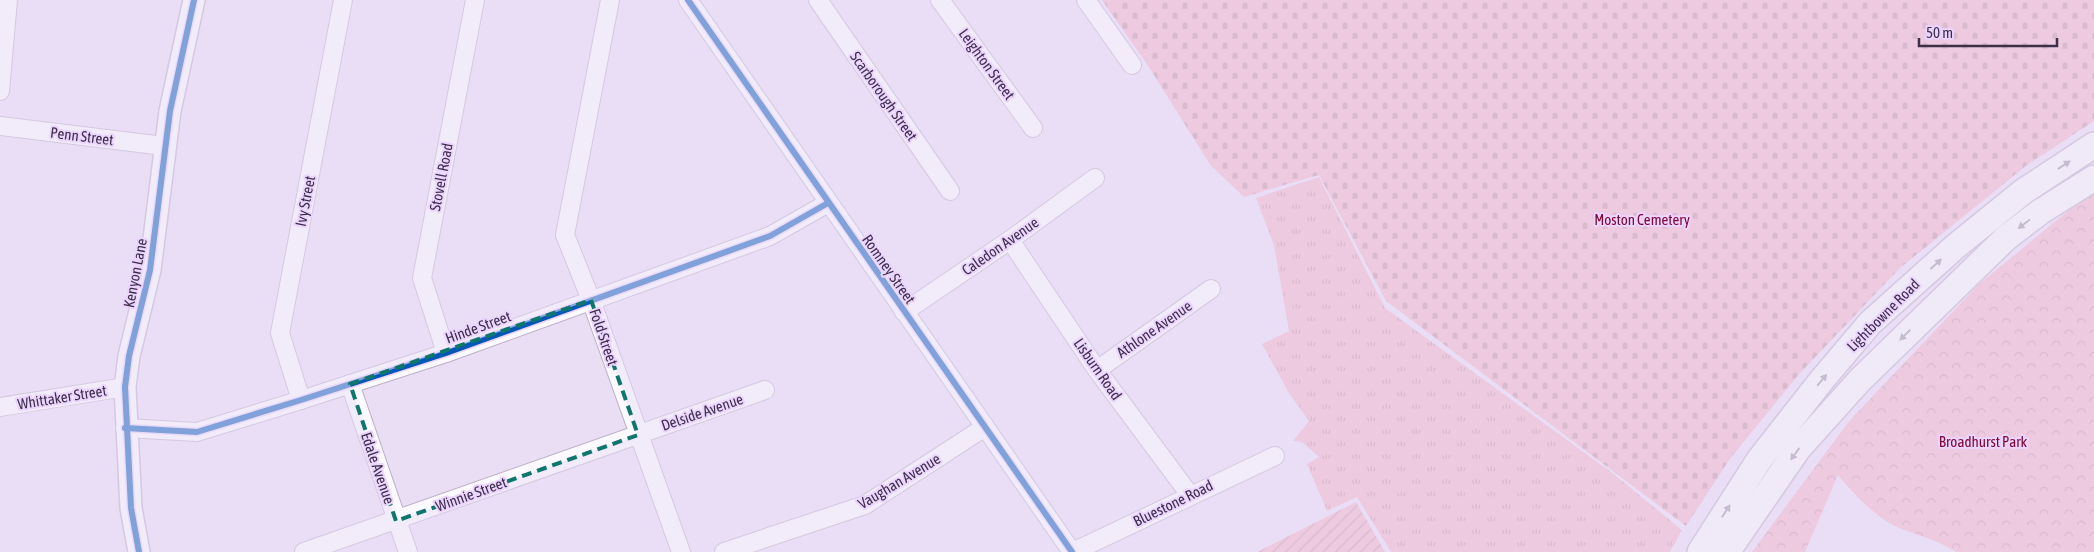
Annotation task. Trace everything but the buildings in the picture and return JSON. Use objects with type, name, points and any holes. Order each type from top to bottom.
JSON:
[{"type":"main road","name":"Lightbowne Road","points":[[1700,552],[1759,460],[1821,381],[1870,323],[1956,246],[2024,191],[2094,146]]},
{"type":"main road","name":"Lightbowne Road","points":[[1727,552],[1798,449],[1860,380],[2006,238],[2040,212],[2094,178]]},
{"type":"street","points":[[0,91],[3,19],[8,0]]},
{"type":"street","name":"Kenyon Lane","points":[[139,552],[131,508],[125,428],[125,387],[129,356],[150,270],[164,146],[194,0]]},
{"type":"street","name":"Ivy Street","points":[[301,400],[280,333],[343,0]]},
{"type":"street","name":"Stovell Road","points":[[446,352],[422,278],[475,0]]},
{"type":"street","name":"Fold Street","points":[[610,0],[565,235],[592,300],[681,552]]},
{"type":"street","name":"Romney Street","points":[[688,0],[1072,552]]},
{"type":"street","name":"Scarborough Street","points":[[818,0],[950,191]]},
{"type":"street","name":"Leighton Street","points":[[940,0],[1033,128]]},
{"type":"street","points":[[1086,0],[1132,65]]},
{"type":"street","name":"Penn Street","points":[[0,126],[164,146]]},
{"type":"street","name":"Caledon Avenue","points":[[904,312],[1010,240],[1095,178]]},
{"type":"street","name":"Hinde Street","points":[[125,428],[197,432],[301,400],[446,352],[770,236],[828,203]]},
{"type":"street","name":"Lisburn Road","points":[[1010,240],[1097,370],[1190,495]]},
{"type":"street","name":"Athlone Avenue","points":[[1097,370],[1211,289]]},
{"type":"street","name":"Edale Avenue","points":[[350,384],[408,552]]},
{"type":"street","name":"Whittaker Street","points":[[0,408],[125,387]]},
{"type":"street","name":"Delside Avenue","points":[[638,434],[765,390]]},
{"type":"street","name":"Vaughan Avenue","points":[[724,552],[865,505],[985,427]]},
{"type":"street","name":"Winnie Street","points":[[304,552],[638,434]]},
{"type":"street","name":"Bluestone Road","points":[[1072,552],[1275,456]]},
{"type":"highlighted area","points":[[591,300],[638,435],[396,521],[350,384]]},
{"type":"green space","name":"Moston Cemetery","points":[[1102,0],[2094,0],[2094,121],[2027,165],[1900,268],[1800,373],[1729,460],[1686,526],[1386,301],[1319,175],[1244,197],[1211,166],[1147,64]]},
{"type":"green space","points":[[1319,177],[1385,308],[1611,472],[1682,530],[1670,552],[1391,552],[1357,497],[1327,511],[1307,464],[1319,457],[1302,442],[1293,441],[1309,421],[1289,393],[1262,344],[1289,331],[1274,245],[1256,198]]},
{"type":"green space","name":"Broadhurst Park","points":[[2094,193],[2094,552],[1956,552],[1886,521],[1860,500],[1838,475],[1805,552],[1752,552],[1850,420],[1979,284],[2079,202]]},
{"type":"green space","points":[[1356,502],[1385,552],[1257,552]]},
{"type":"cycle path","points":[[139,552],[131,508],[125,387],[129,356],[150,270],[170,111],[194,0]]},
{"type":"cycle path","points":[[688,0],[1072,552]]},
{"type":"cycle path","points":[[125,428],[197,432],[301,400],[446,353],[770,236],[828,203]]}]
